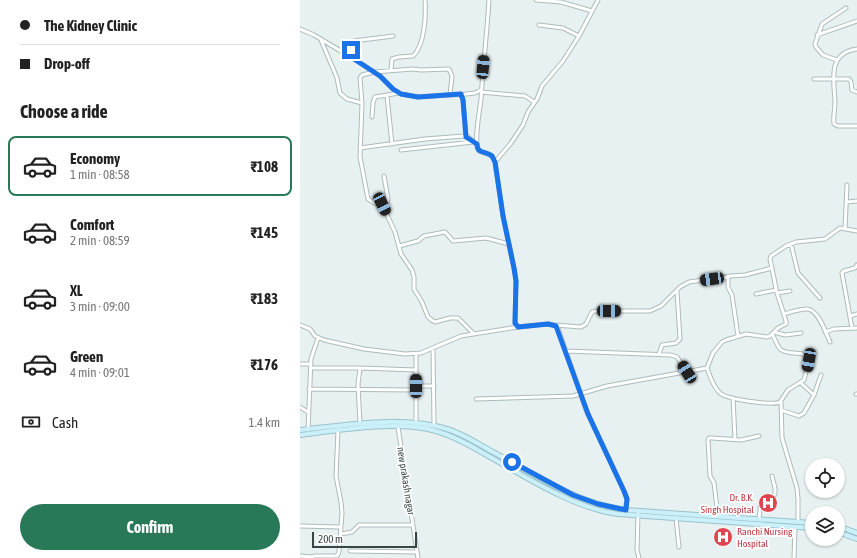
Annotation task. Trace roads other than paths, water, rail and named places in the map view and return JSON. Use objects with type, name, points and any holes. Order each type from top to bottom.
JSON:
[{"type":"main road","points":[[300,435],[360,424],[384,422],[416,423],[434,426],[460,434],[573,495],[625,512]]},
{"type":"main road","points":[[300,430],[375,427],[429,429],[451,436],[572,501],[600,511],[718,516],[805,522]]},
{"type":"main road","points":[[638,513],[676,518],[805,528]]},
{"type":"main road","points":[[845,529],[857,533]]},
{"type":"main road","points":[[845,535],[857,539]]},
{"type":"street","points":[[391,70],[392,59],[413,56],[418,50],[423,32],[425,0]]},
{"type":"street","points":[[489,0],[478,117],[477,149],[490,154],[495,162],[503,216],[516,281],[514,320],[516,326],[518,327]]},
{"type":"street","points":[[536,0],[561,2],[592,11]]},
{"type":"street","points":[[495,162],[511,143],[523,125],[542,86],[563,61],[579,36],[598,0]]},
{"type":"street","points":[[837,60],[825,57],[815,44],[822,24],[846,8]]},
{"type":"street","points":[[817,35],[857,21]]},
{"type":"street","points":[[539,25],[562,28],[579,36]]},
{"type":"street","points":[[300,29],[348,55],[374,72],[399,93]]},
{"type":"street","points":[[348,55],[354,41],[393,36]]},
{"type":"street","points":[[321,40],[337,78],[341,95],[352,101],[362,103]]},
{"type":"street","points":[[857,49],[848,51],[840,56],[837,60],[833,79],[835,101],[834,124],[838,126],[857,126]]},
{"type":"street","points":[[384,176],[388,200],[382,204],[374,203],[368,199],[367,196],[360,157],[362,103],[360,77],[374,72],[391,70],[449,69],[452,76],[450,95]]},
{"type":"street","points":[[814,79],[849,79],[852,90],[857,92]]},
{"type":"street","points":[[372,117],[374,98],[399,93],[418,97],[475,93],[481,91],[525,96],[534,102]]},
{"type":"street","points":[[461,94],[463,100],[466,137]]},
{"type":"street","points":[[387,96],[392,144]]},
{"type":"street","points":[[360,148],[425,139],[466,137],[477,144]]},
{"type":"street","points":[[401,150],[473,142]]},
{"type":"street","points":[[845,228],[847,185]]},
{"type":"street","points":[[847,202],[857,201]]},
{"type":"street","points":[[382,204],[395,232],[402,257],[412,270],[414,277],[414,289],[430,319],[435,322],[450,318],[458,318],[474,334]]},
{"type":"street","points":[[773,333],[781,350],[804,354],[808,357],[809,360],[806,375],[801,382],[788,390],[781,401],[777,404],[733,398],[724,396],[718,391],[707,368],[713,353],[722,342],[746,334],[767,337],[778,328],[786,324],[777,292],[770,260],[771,256],[791,244],[825,239],[838,228],[857,231]]},
{"type":"street","points":[[399,246],[418,241],[424,236],[443,232],[446,233],[453,241],[486,238],[509,244]]},
{"type":"street","points":[[791,244],[798,273],[820,298]]},
{"type":"street","points":[[852,328],[842,273],[855,268],[857,265]]},
{"type":"street","points":[[300,325],[310,329],[318,338],[364,349],[416,354],[456,337],[474,334],[544,324],[581,327],[586,324],[592,312],[596,311],[650,311],[661,306],[684,284],[689,282],[745,275],[772,268]]},
{"type":"street","points":[[728,276],[728,288],[732,295],[738,336]]},
{"type":"street","points":[[659,354],[662,345],[676,343],[680,339],[677,290]]},
{"type":"street","points":[[756,294],[790,291]]},
{"type":"street","points":[[784,314],[806,309],[810,310],[816,314],[830,342]]},
{"type":"street","points":[[850,316],[857,314]]},
{"type":"street","points":[[555,325],[559,331],[588,414],[627,499],[625,512]]},
{"type":"street","points":[[825,332],[834,329],[857,328]]},
{"type":"street","points":[[773,333],[785,336],[801,333]]},
{"type":"street","points":[[308,430],[312,355],[318,338]]},
{"type":"street","points":[[433,348],[434,426]]},
{"type":"street","points":[[566,351],[671,355],[677,357],[687,372]]},
{"type":"street","points":[[416,354],[416,423]]},
{"type":"street","points":[[300,364],[311,366],[416,370]]},
{"type":"street","points":[[360,368],[358,389],[360,424]]},
{"type":"street","points":[[476,399],[573,396],[617,384],[707,368]]},
{"type":"street","points":[[781,410],[801,416],[806,411],[814,395],[821,375]]},
{"type":"street","points":[[801,382],[814,395]]},
{"type":"street","points":[[416,386],[434,386]]},
{"type":"street","points":[[310,389],[416,390]]},
{"type":"street","points":[[733,398],[735,439]]},
{"type":"street","points":[[781,401],[783,443],[798,494],[798,522]]},
{"type":"street","points":[[300,407],[308,412]]},
{"type":"street","name":"new prakash nagar","points":[[398,427],[418,558]]},
{"type":"street","points":[[300,556],[311,558],[337,556],[339,552],[342,502],[336,476],[338,428]]},
{"type":"street","points":[[718,516],[714,483],[710,476],[709,438],[744,440],[759,436]]},
{"type":"street","points":[[759,520],[760,501],[773,497],[776,494],[772,476]]},
{"type":"street","points":[[638,513],[637,550],[639,558]]},
{"type":"street","points":[[676,518],[679,547]]},
{"type":"street","points":[[341,534],[352,532],[359,525],[413,525]]},
{"type":"street","points":[[300,526],[341,527]]},
{"type":"street","points":[[794,558],[795,527]]},
{"type":"street","points":[[350,551],[417,552]]},
{"type":"place","name":"Dr. B.K. Singh Hospital","points":[[768,503]]},
{"type":"place","name":"Ranchi Nursing Hospital","points":[[723,537]]}]
